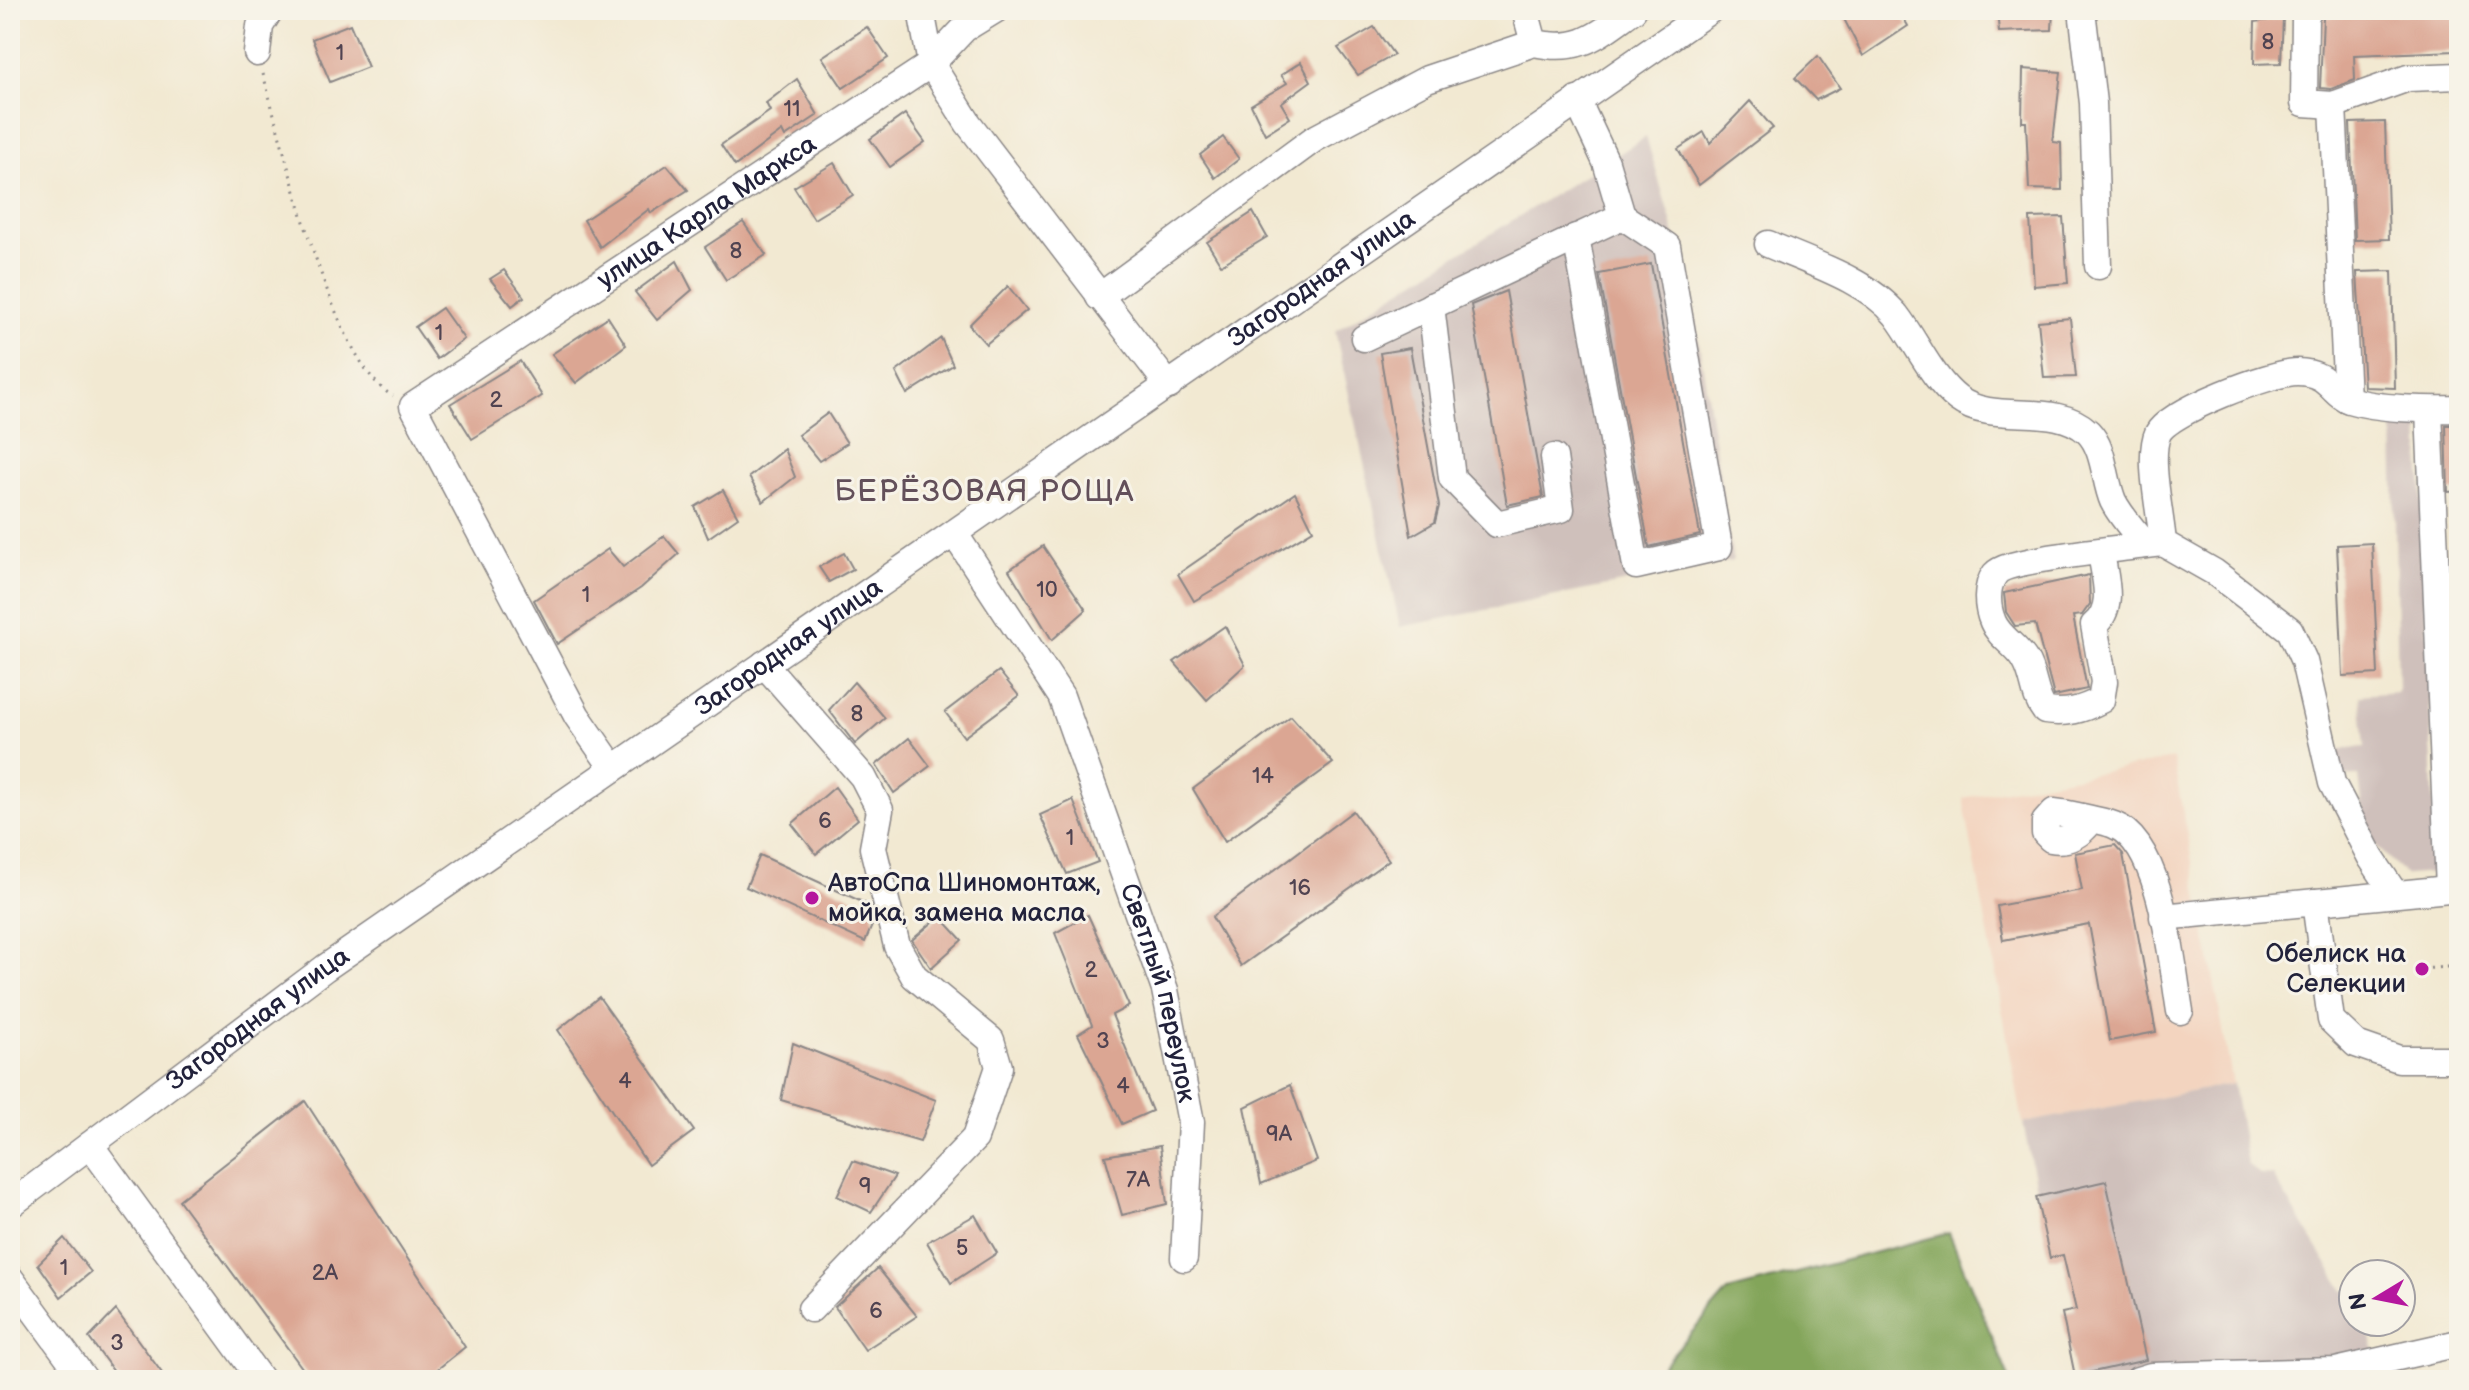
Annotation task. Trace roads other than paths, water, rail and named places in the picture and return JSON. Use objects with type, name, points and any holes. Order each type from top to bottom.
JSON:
[{"type":"street","points":[[257,53],[260,26],[270,10]]},
{"type":"street","points":[[921,10],[931,64],[968,123],[1169,386]]},
{"type":"street","name":"улица Карла Маркса","points":[[613,768],[577,716],[413,406],[931,64],[964,29],[995,10]]},
{"type":"street","points":[[1525,10],[1534,43]]},
{"type":"street","points":[[1597,36],[1609,10]]},
{"type":"street","points":[[1099,297],[1314,139],[1427,79],[1534,43],[1562,49],[1597,36],[1633,10]]},
{"type":"street","name":"Загородная улица","points":[[10,1205],[325,968],[1710,10]]},
{"type":"street","points":[[2082,10],[2093,103],[2098,266]]},
{"type":"street","points":[[2309,10],[2305,16],[2304,103],[2333,105],[2408,78],[2459,76]]},
{"type":"street","points":[[1576,237],[1636,566],[1719,547],[1667,246],[1622,216],[1606,162],[1577,100]]},
{"type":"street","points":[[2333,105],[2347,399]]},
{"type":"street","points":[[1364,338],[1622,216]]},
{"type":"street","points":[[1768,244],[1833,273],[1894,313],[1959,400],[1984,409],[2067,421],[2089,433],[2105,467],[2113,500],[2155,544],[2214,572],[2290,630],[2304,661],[2332,783],[2363,844],[2395,894]]},
{"type":"street","points":[[1431,306],[1452,478],[1497,524],[1561,509],[1554,457]]},
{"type":"street","points":[[2155,544],[2154,457],[2158,433],[2169,420],[2260,381],[2296,372],[2326,379],[2347,399],[2429,410],[2459,409]]},
{"type":"street","points":[[2163,917],[2454,888],[2429,410]]},
{"type":"street","name":"Светлый переулок","points":[[954,533],[1061,696],[1165,990],[1191,1122],[1184,1258]]},
{"type":"street","points":[[2101,552],[2108,606],[2104,617],[2094,625],[2104,682],[2101,700],[2083,710],[2061,713],[2045,711],[2038,702],[2025,660],[1993,624],[1987,594],[1995,574],[2011,565],[2155,544]]},
{"type":"street","points":[[764,664],[863,777],[880,810],[873,848],[880,888],[897,946],[914,976],[991,1040],[999,1067],[975,1138],[953,1157],[811,1309]]},
{"type":"street","points":[[2090,822],[2114,825],[2132,839],[2148,861],[2163,917],[2180,1011]]},
{"type":"street","points":[[2315,902],[2331,1020],[2356,1044],[2399,1059],[2459,1059]]},
{"type":"street","points":[[90,1145],[261,1380]]},
{"type":"street","points":[[10,1278],[85,1380]]},
{"type":"street","points":[[2138,1380],[2151,1376],[2336,1371],[2459,1343]]},
{"type":"place","name":"АвтоСпа Шиномонтаж, мойка, замена масла","points":[[812,898]]},
{"type":"place","name":"Обелиск на Селекции","points":[[2422,969]]},
{"type":"district","name":"БЕРЁЗОВАЯ РОЩА","points":[[985,492]]}]
